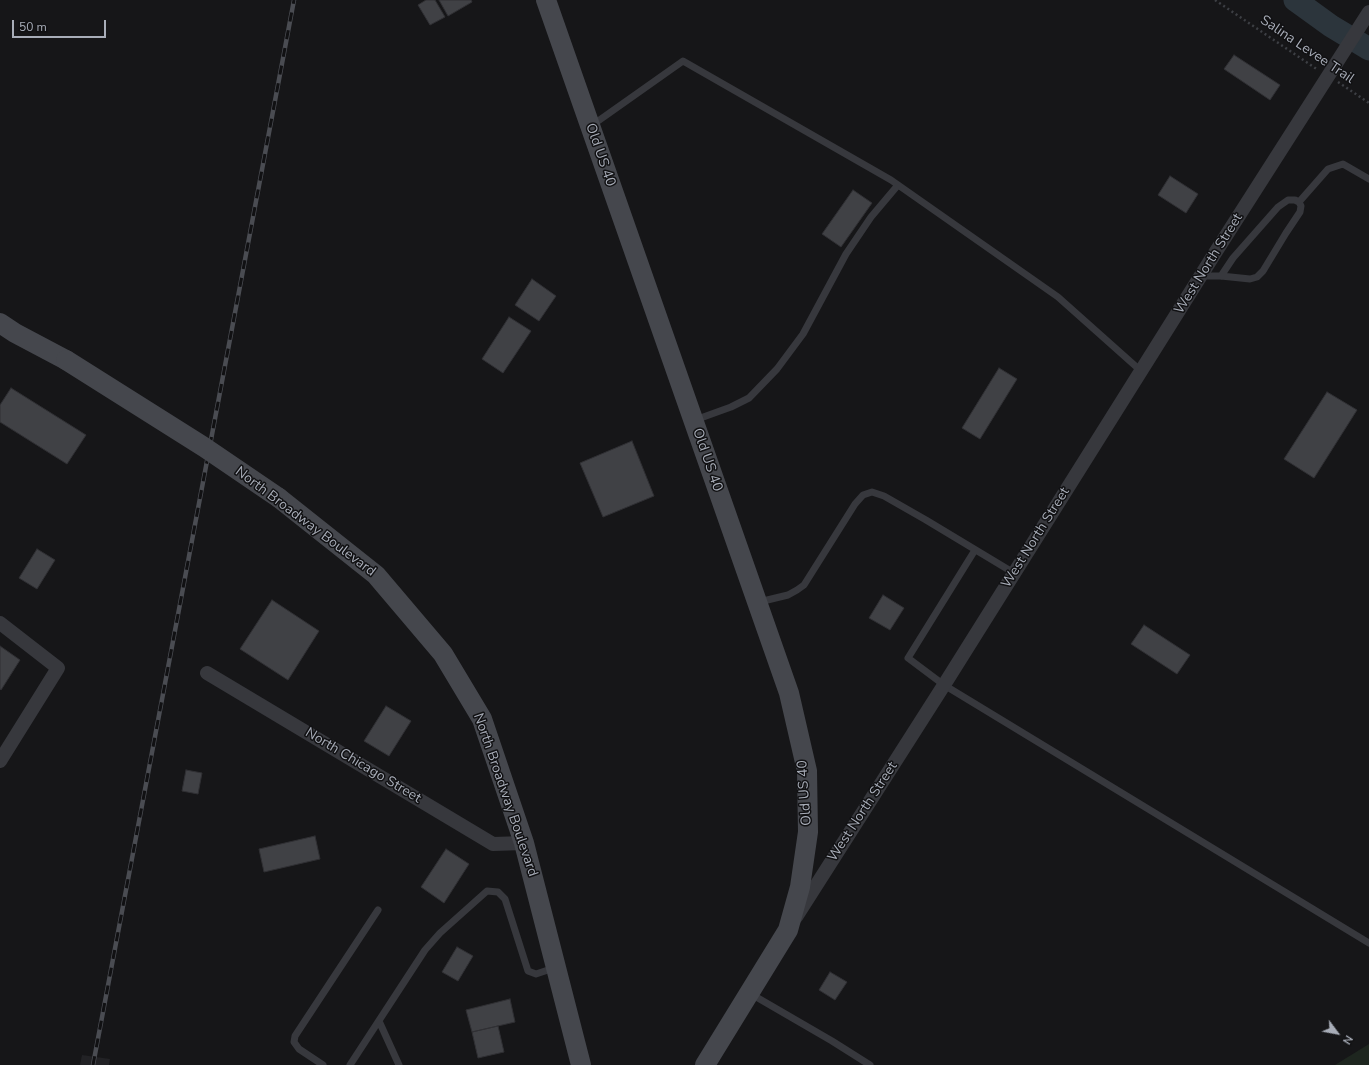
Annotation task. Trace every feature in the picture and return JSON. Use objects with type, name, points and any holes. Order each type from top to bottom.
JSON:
[{"type":"street","name":"Old US 40","points":[[546,0],[789,693],[807,771],[808,832],[800,886],[788,930]]},
{"type":"street","name":"West North Street","points":[[705,1065],[788,930],[1369,12]]},
{"type":"street","name":"North Broadway Boulevard","points":[[0,323],[15,333],[66,360],[204,447],[278,498],[376,575],[443,654],[482,719],[524,843],[581,1065]]},
{"type":"street","points":[[0,624],[58,668],[0,761]]},
{"type":"street","name":"North Chicago Street","points":[[207,673],[493,844],[524,843]]},
{"type":"lane","points":[[590,127],[683,60],[898,185],[1058,297],[1141,371]]},
{"type":"lane","points":[[1299,202],[1328,169],[1343,164],[1369,179]]},
{"type":"lane","points":[[694,421],[731,407],[749,398],[778,369],[803,334],[846,254],[871,217],[898,185]]},
{"type":"lane","points":[[1221,276],[1233,258],[1278,207],[1288,200],[1295,200],[1299,202]]},
{"type":"lane","points":[[1201,276],[1221,276],[1250,279],[1257,277],[1263,271],[1300,212],[1301,206],[1299,202]]},
{"type":"lane","points":[[757,603],[788,595],[804,585],[855,504],[863,495],[872,492],[884,496],[1014,573]]},
{"type":"lane","points":[[975,550],[908,658],[944,685],[1369,943]]},
{"type":"lane","points":[[350,1065],[425,950],[440,933],[487,891],[498,892],[505,898],[528,971],[536,974],[556,968]]},
{"type":"lane","points":[[323,1065],[299,1049],[294,1042],[295,1036],[378,910]]},
{"type":"lane","points":[[750,993],[839,1044],[870,1065]]},
{"type":"lane","points":[[379,1021],[399,1065]]},
{"type":"path","name":"Salina Levee Trail","points":[[1215,0],[1369,103]]},
{"type":"shaded area","points":[[1369,1044],[1369,1065],[1335,1065]]},
{"type":"shaded area","points":[[82,1055],[110,1059],[109,1065],[80,1065]]},
{"type":"building","points":[[426,0],[435,0],[445,17],[430,25],[418,5]]},
{"type":"building","points":[[439,0],[471,0],[472,2],[448,16]]},
{"type":"building","points":[[1234,55],[1280,85],[1270,100],[1224,69]]},
{"type":"building","points":[[1170,176],[1198,194],[1186,213],[1158,195]]},
{"type":"building","points":[[853,190],[872,203],[841,247],[822,234]]},
{"type":"building","points":[[532,279],[556,296],[539,321],[515,305]]},
{"type":"building","points":[[509,317],[531,331],[503,373],[482,359]]},
{"type":"building","points":[[999,368],[1017,379],[980,439],[962,428]]},
{"type":"building","points":[[11,388],[86,435],[67,464],[0,422],[0,405]]},
{"type":"building","points":[[1327,392],[1357,410],[1314,478],[1284,459]]},
{"type":"building","points":[[632,441],[654,496],[603,517],[580,463]]},
{"type":"building","points":[[37,549],[55,560],[37,589],[19,578]]},
{"type":"building","points":[[883,595],[904,608],[890,630],[869,618]]},
{"type":"building","points":[[272,600],[319,631],[288,680],[240,649]]},
{"type":"building","points":[[1144,625],[1190,655],[1177,674],[1131,644]]},
{"type":"building","points":[[0,646],[20,660],[1,690],[0,689]]},
{"type":"building","points":[[386,706],[411,721],[389,756],[364,741]]},
{"type":"building","points":[[186,770],[202,773],[198,794],[182,791]]},
{"type":"building","points":[[315,836],[320,859],[264,872],[259,849]]},
{"type":"building","points":[[446,849],[469,864],[444,903],[421,887]]},
{"type":"building","points":[[457,947],[473,956],[458,981],[442,972]]},
{"type":"building","points":[[830,972],[847,982],[835,1000],[819,990]]},
{"type":"building","points":[[510,999],[515,1022],[472,1032],[466,1010]]},
{"type":"building","points":[[498,1026],[504,1052],[478,1058],[472,1032]]},
{"type":"waterway","points":[[1295,0],[1331,26],[1369,49]]},
{"type":"railway","points":[[93,1065],[294,0]]}]
